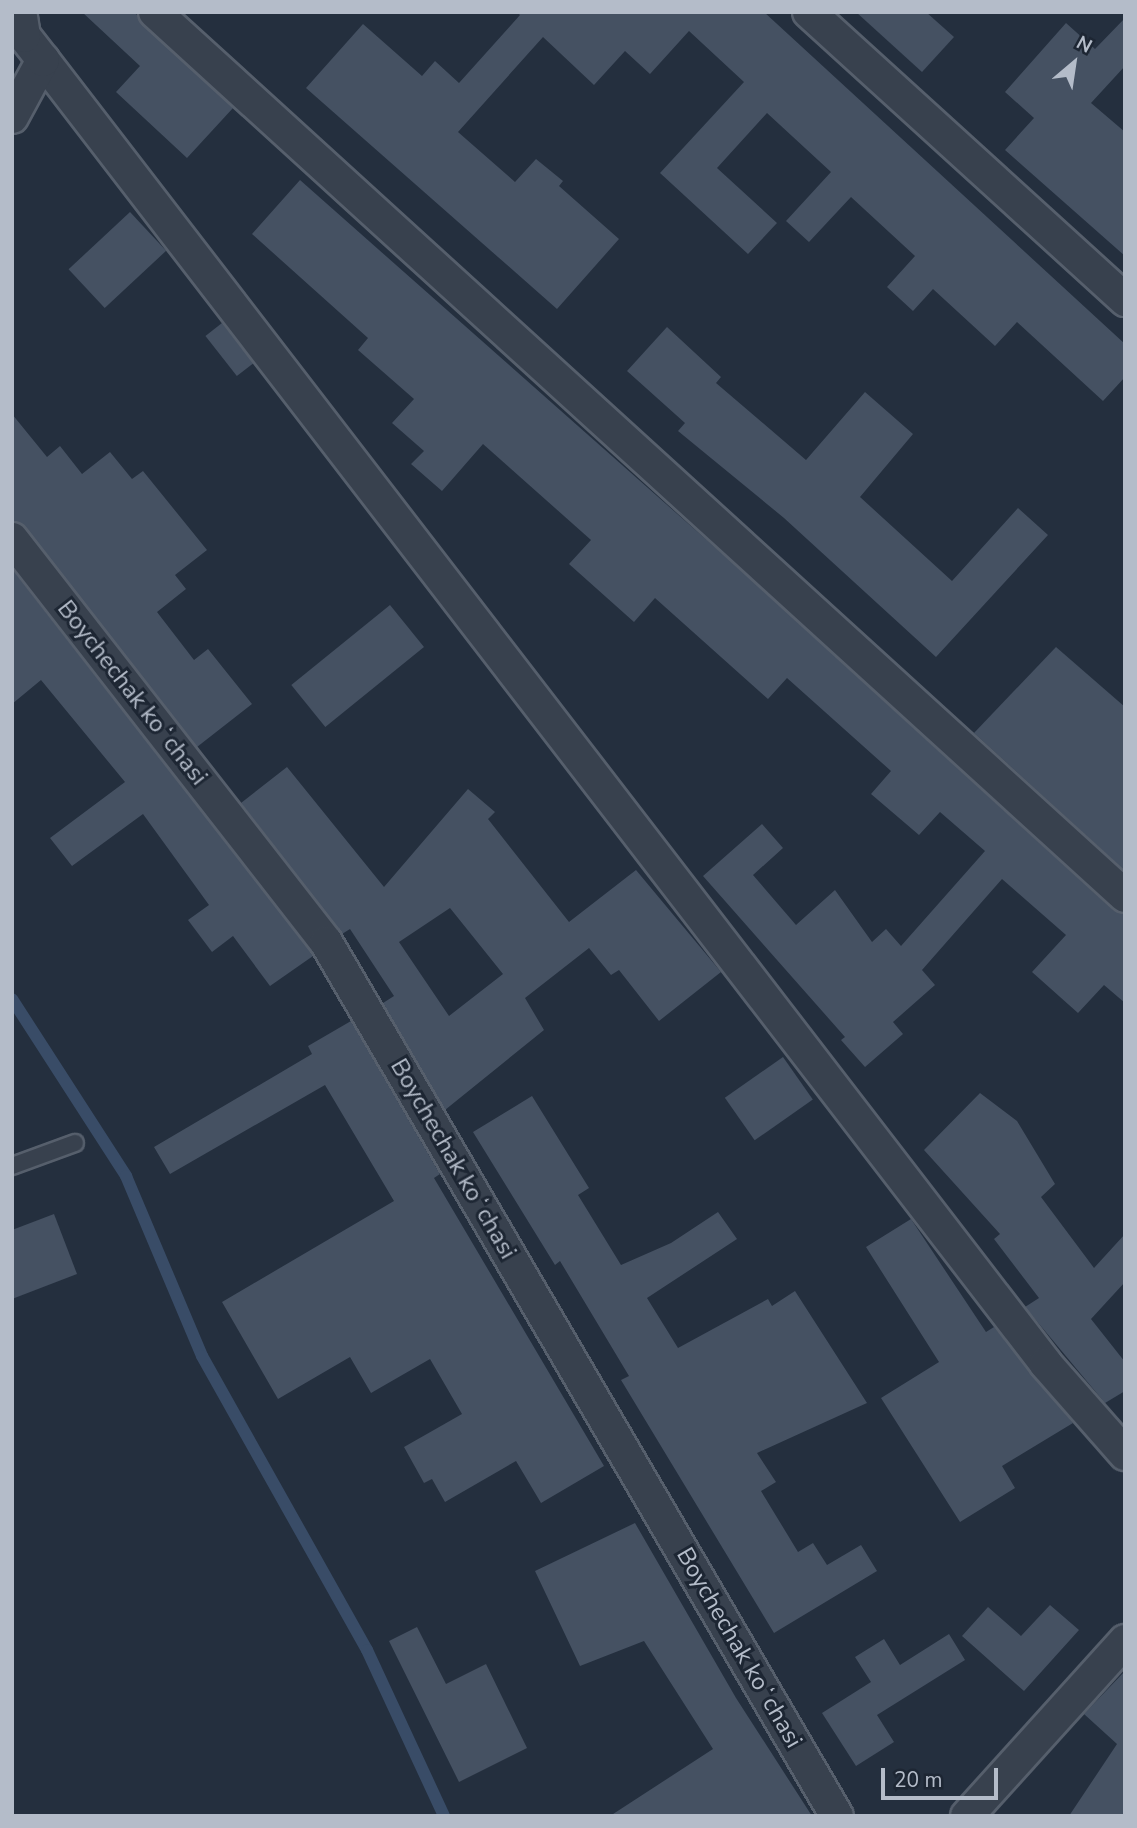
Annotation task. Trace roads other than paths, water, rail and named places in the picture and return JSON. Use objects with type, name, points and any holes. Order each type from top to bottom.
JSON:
[{"type":"street","points":[[12,117],[29,36],[45,12]]},
{"type":"street","points":[[155,12],[1125,897]]},
{"type":"street","points":[[809,12],[1125,300]]},
{"type":"street","points":[[29,36],[1038,1353],[1125,1454]]},
{"type":"street","name":"Boychechak koʻchasi","points":[[12,539],[326,942],[837,1816]]},
{"type":"street","points":[[967,1816],[1125,1642]]},
{"type":"lane","points":[[12,1166],[75,1143]]},
{"type":"waterway","points":[[12,999],[126,1176],[202,1356],[367,1650],[444,1816]]}]
